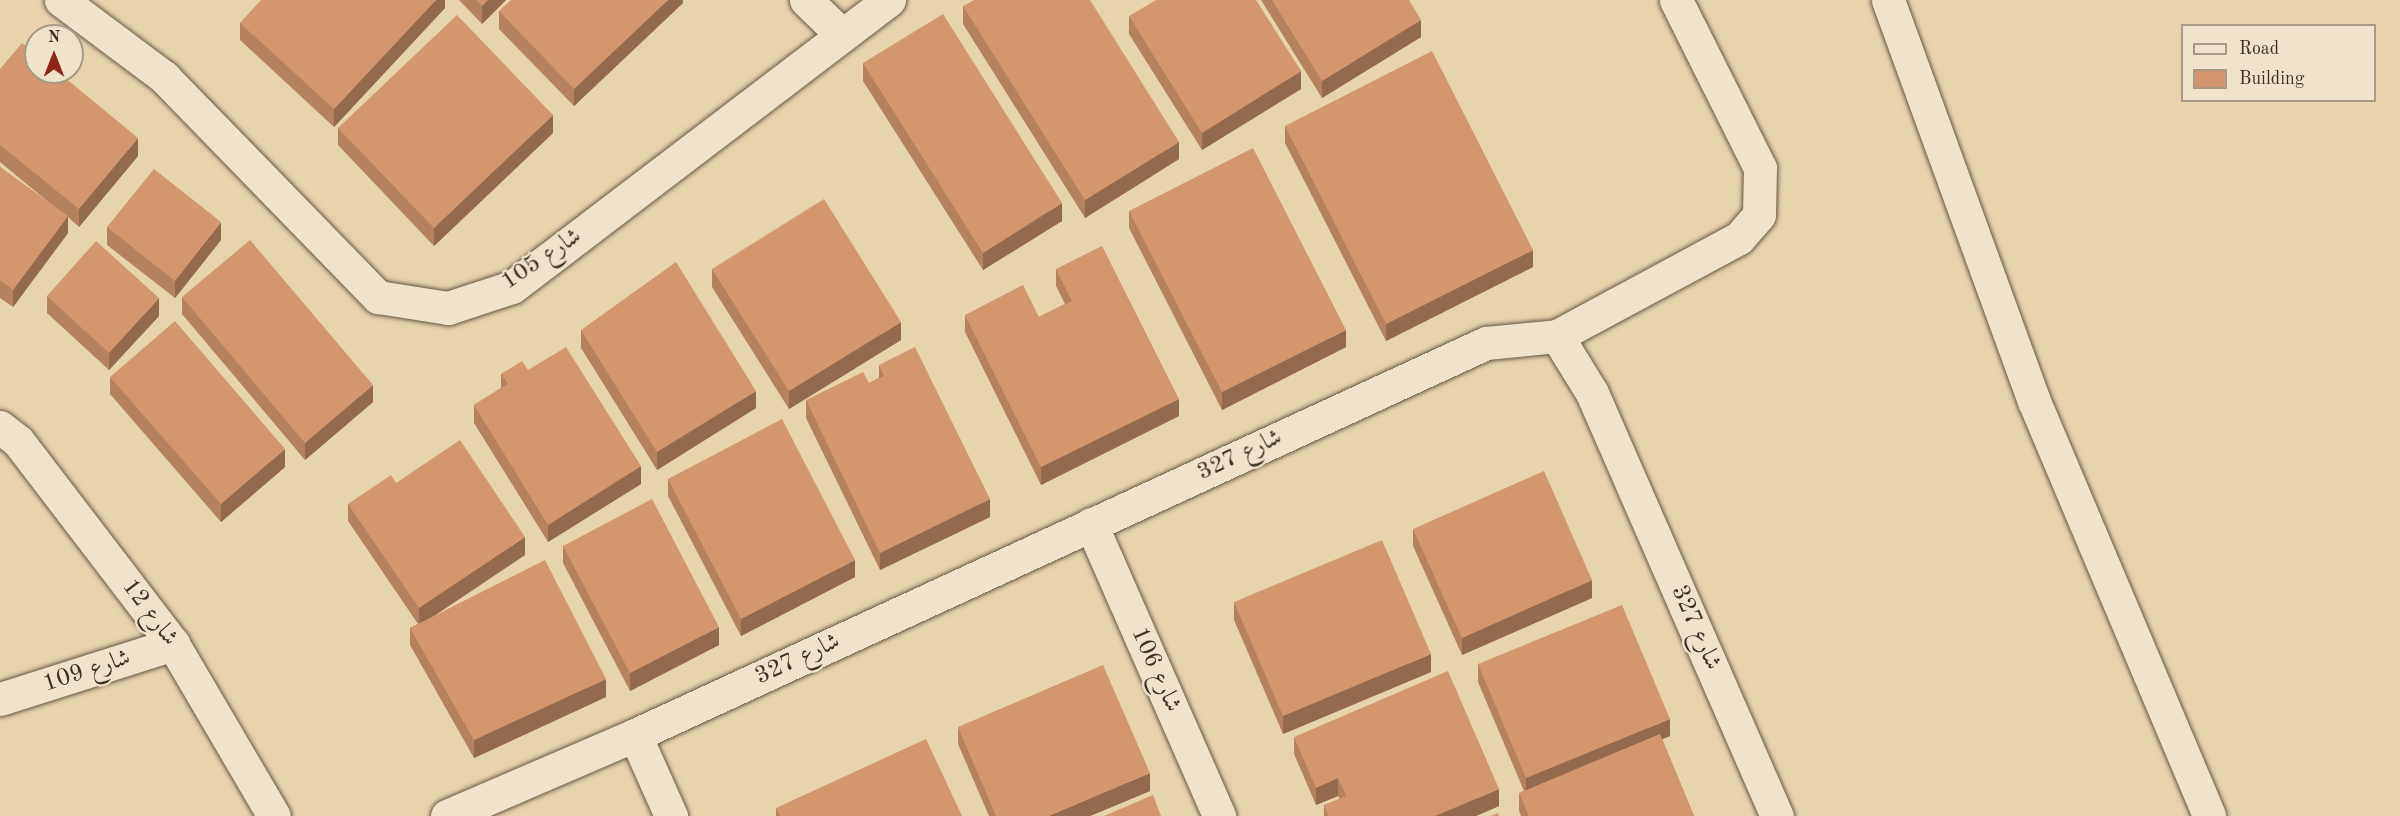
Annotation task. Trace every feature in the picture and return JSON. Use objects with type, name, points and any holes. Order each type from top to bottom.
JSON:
[{"type":"street","name":"شارع 105","points":[[62,0],[164,76],[378,297],[448,308],[512,287],[889,0]]},
{"type":"street","points":[[806,0],[842,35]]},
{"type":"street","points":[[1557,336],[1740,238],[1759,215],[1760,168],[1676,0]]},
{"type":"street","points":[[1888,0],[2034,401],[2209,816]]},
{"type":"street","name":"شارع 327","points":[[447,816],[635,735],[1486,343],[1557,336],[1592,393],[1777,816]]},
{"type":"street","name":"شارع 12","points":[[0,427],[18,441],[173,644],[274,816]]},
{"type":"street","name":"شارع 106","points":[[1091,524],[1219,816]]},
{"type":"street","name":"شارع 109","points":[[0,699],[173,644]]},
{"type":"street","points":[[635,735],[671,816]]},
{"type":"building","points":[[261,0],[436,0],[334,109],[240,23]]},
{"type":"building","points":[[476,0],[488,0],[482,6]]},
{"type":"building","points":[[511,0],[668,0],[574,89],[499,11]]},
{"type":"building","points":[[974,0],[1090,0],[1179,142],[1085,200],[963,6]]},
{"type":"building","points":[[1156,0],[1256,0],[1301,71],[1202,133],[1129,16]]},
{"type":"building","points":[[1272,0],[1409,0],[1421,20],[1322,81]]},
{"type":"building","points":[[943,14],[1062,203],[983,253],[863,63]]},
{"type":"building","points":[[457,15],[553,115],[434,228],[338,128]]},
{"type":"building","points":[[22,43],[24,45],[24,84],[73,84],[138,138],[79,209],[0,145],[0,69]]},
{"type":"building","points":[[1432,51],[1533,250],[1386,324],[1285,126]]},
{"type":"building","points":[[1253,148],[1346,330],[1222,392],[1129,211]]},
{"type":"building","points":[[0,167],[68,216],[13,290],[0,280]]},
{"type":"building","points":[[154,169],[221,222],[175,281],[107,227]]},
{"type":"building","points":[[824,199],[901,322],[789,391],[712,269]]},
{"type":"building","points":[[250,240],[373,385],[305,443],[182,297]]},
{"type":"building","points":[[96,241],[159,298],[109,353],[47,296]]},
{"type":"building","points":[[1102,246],[1179,399],[1041,467],[965,315],[1023,285],[1039,317],[1072,301],[1056,269]]},
{"type":"building","points":[[676,262],[756,391],[657,452],[581,330]]},
{"type":"building","points":[[175,321],[285,449],[221,504],[110,377]]},
{"type":"building","points":[[566,347],[641,466],[548,525],[474,405],[508,384],[501,374],[522,361],[528,370]]},
{"type":"building","points":[[915,347],[990,499],[880,553],[806,400],[863,372],[869,383],[884,376],[879,365]]},
{"type":"building","points":[[782,419],[855,560],[741,619],[668,479]]},
{"type":"building","points":[[460,440],[525,537],[419,608],[348,504],[391,475],[396,483]]},
{"type":"building","points":[[1544,471],[1592,580],[1462,638],[1413,529]]},
{"type":"building","points":[[652,499],[719,627],[630,673],[563,546]]},
{"type":"building","points":[[1382,540],[1431,654],[1283,716],[1234,602]]},
{"type":"building","points":[[545,560],[606,679],[474,740],[410,628]]},
{"type":"building","points":[[1622,605],[1670,719],[1526,778],[1478,664]]},
{"type":"building","points":[[1103,665],[1150,773],[1049,816],[996,816],[958,727]]},
{"type":"building","points":[[1448,671],[1499,789],[1435,816],[1328,816],[1324,805],[1346,796],[1338,778],[1316,788],[1294,737]]},
{"type":"building","points":[[1660,734],[1694,816],[1529,816],[1519,793]]},
{"type":"building","points":[[926,739],[962,816],[780,816],[776,808]]},
{"type":"building","points":[[1153,795],[1161,816],[1104,816]]}]
